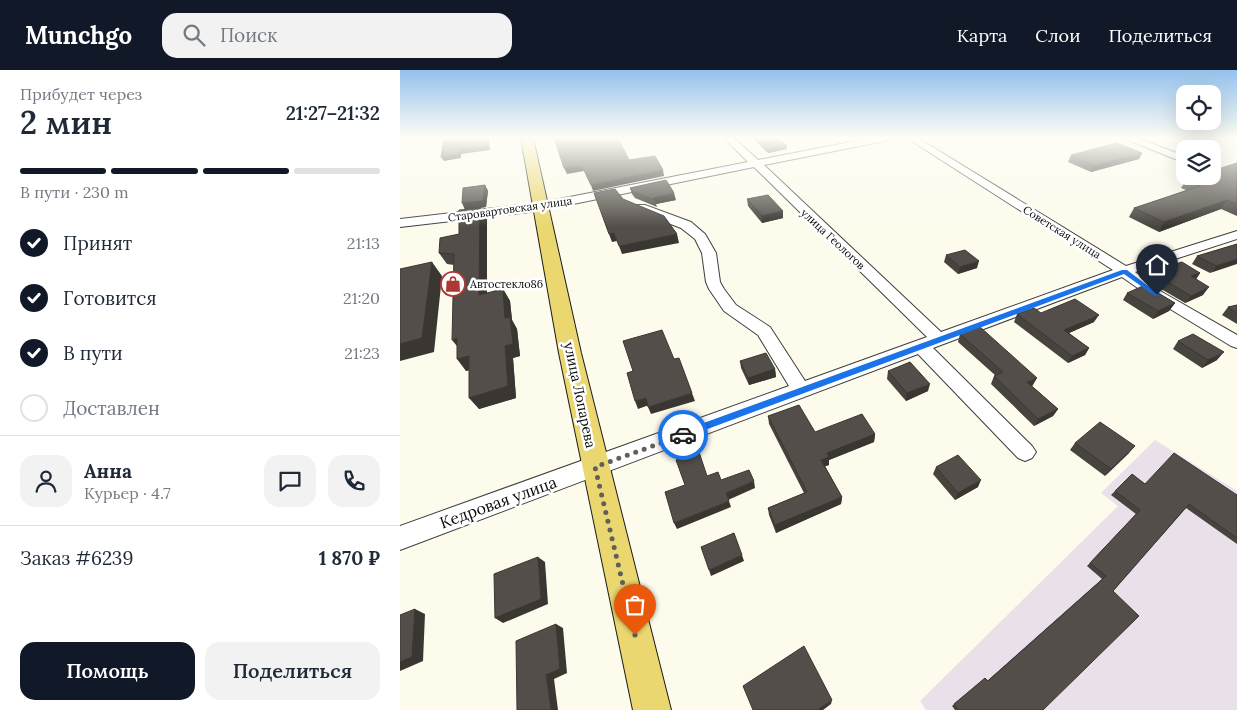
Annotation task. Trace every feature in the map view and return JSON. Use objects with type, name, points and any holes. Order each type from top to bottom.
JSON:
[{"type":"main road","name":"улица Лопарева","points":[[532,168],[595,467],[652,710]]},
{"type":"street","name":"Старовартовская улица","points":[[400,223],[539,207],[735,168]]},
{"type":"street","name":"улица Геологов","points":[[758,168],[930,342],[1025,452]]},
{"type":"street","name":"Советская улица","points":[[960,168],[1124,271],[1157,295],[1237,342]]},
{"type":"street","points":[[622,191],[630,203],[686,225],[700,237],[709,253],[713,282],[717,289],[730,308],[764,331],[801,390]]},
{"type":"street","name":"Кедровая улица","points":[[400,538],[1124,271],[1237,235]]},
{"type":"shaded area","points":[[1155,440],[1237,491],[1237,710],[926,710],[920,701],[1118,506],[1101,493]]},
{"type":"building","points":[[583,168],[662,168],[663,170],[591,185]]},
{"type":"building","points":[[1221,168],[1237,168],[1237,204],[1227,200],[1164,222],[1134,208],[1201,186],[1199,185],[1221,185]]},
{"type":"building","points":[[666,180],[674,193],[654,198],[655,200],[633,192],[630,188]]},
{"type":"building","points":[[485,185],[483,201],[462,203],[463,188]]},
{"type":"building","points":[[615,189],[623,199],[664,216],[677,234],[619,246],[614,233],[609,234],[594,193]]},
{"type":"building","points":[[768,195],[783,211],[762,216],[747,199]]},
{"type":"building","points":[[480,208],[479,295],[503,289],[505,318],[510,317],[513,344],[505,346],[508,386],[469,398],[469,356],[457,359],[457,338],[452,340],[454,254],[439,253],[440,238],[459,234],[459,210]]},
{"type":"building","points":[[1237,244],[1237,259],[1216,266],[1197,256]]},
{"type":"building","points":[[965,250],[979,261],[960,267],[946,255]]},
{"type":"building","points":[[432,262],[422,338],[400,344],[400,269]]},
{"type":"building","points":[[1182,262],[1200,273],[1191,276],[1209,287],[1191,296],[1161,278],[1171,274],[1162,268]]},
{"type":"building","points":[[1145,285],[1175,303],[1158,311],[1127,293]]},
{"type":"building","points":[[1075,299],[1099,315],[1064,330],[1089,348],[1072,356],[1017,314],[1034,308],[1041,313]]},
{"type":"building","points":[[1237,305],[1237,313],[1228,307]]},
{"type":"building","points":[[979,326],[1037,378],[1027,382],[1058,409],[1038,419],[994,376],[1003,372],[960,334]]},
{"type":"building","points":[[662,330],[674,359],[679,358],[692,393],[648,407],[646,398],[635,401],[627,373],[633,371],[623,341]]},
{"type":"building","points":[[1193,334],[1224,352],[1208,360],[1178,341]]},
{"type":"building","points":[[766,353],[775,369],[748,378],[740,361]]},
{"type":"building","points":[[910,362],[930,384],[907,393],[888,371]]},
{"type":"building","points":[[799,405],[815,432],[862,414],[875,434],[827,453],[829,457],[821,460],[842,497],[775,525],[768,508],[807,492],[768,416]]},
{"type":"building","points":[[1100,422],[1135,446],[1111,469],[1075,443]]},
{"type":"building","points":[[699,452],[707,476],[718,472],[721,480],[749,470],[754,481],[726,493],[729,501],[674,523],[665,492],[685,485],[676,460]]},
{"type":"building","points":[[1174,453],[1237,495],[1237,538],[1189,504],[1113,591],[1139,616],[1043,710],[958,710],[954,704],[985,678],[988,681],[1106,576],[1090,563],[1140,510],[1115,491],[1132,474],[1145,484]]},
{"type":"building","points":[[958,455],[981,480],[958,493],[936,467]]},
{"type":"building","points":[[734,533],[742,555],[709,570],[701,547]]},
{"type":"building","points":[[538,557],[541,599],[495,618],[494,574]]},
{"type":"building","points":[[415,609],[412,657],[400,662],[400,615]]},
{"type":"building","points":[[556,624],[560,669],[546,675],[551,710],[517,710],[516,641]]},
{"type":"building","points":[[804,646],[832,700],[817,710],[753,710],[743,686]]},
{"type":"way so far","points":[[635,635],[595,467],[683,435]]},
{"type":"place","name":"Автостекло86","points":[[453,284]]},
{"type":"route","points":[[683,435],[1124,271],[1157,295]]}]
